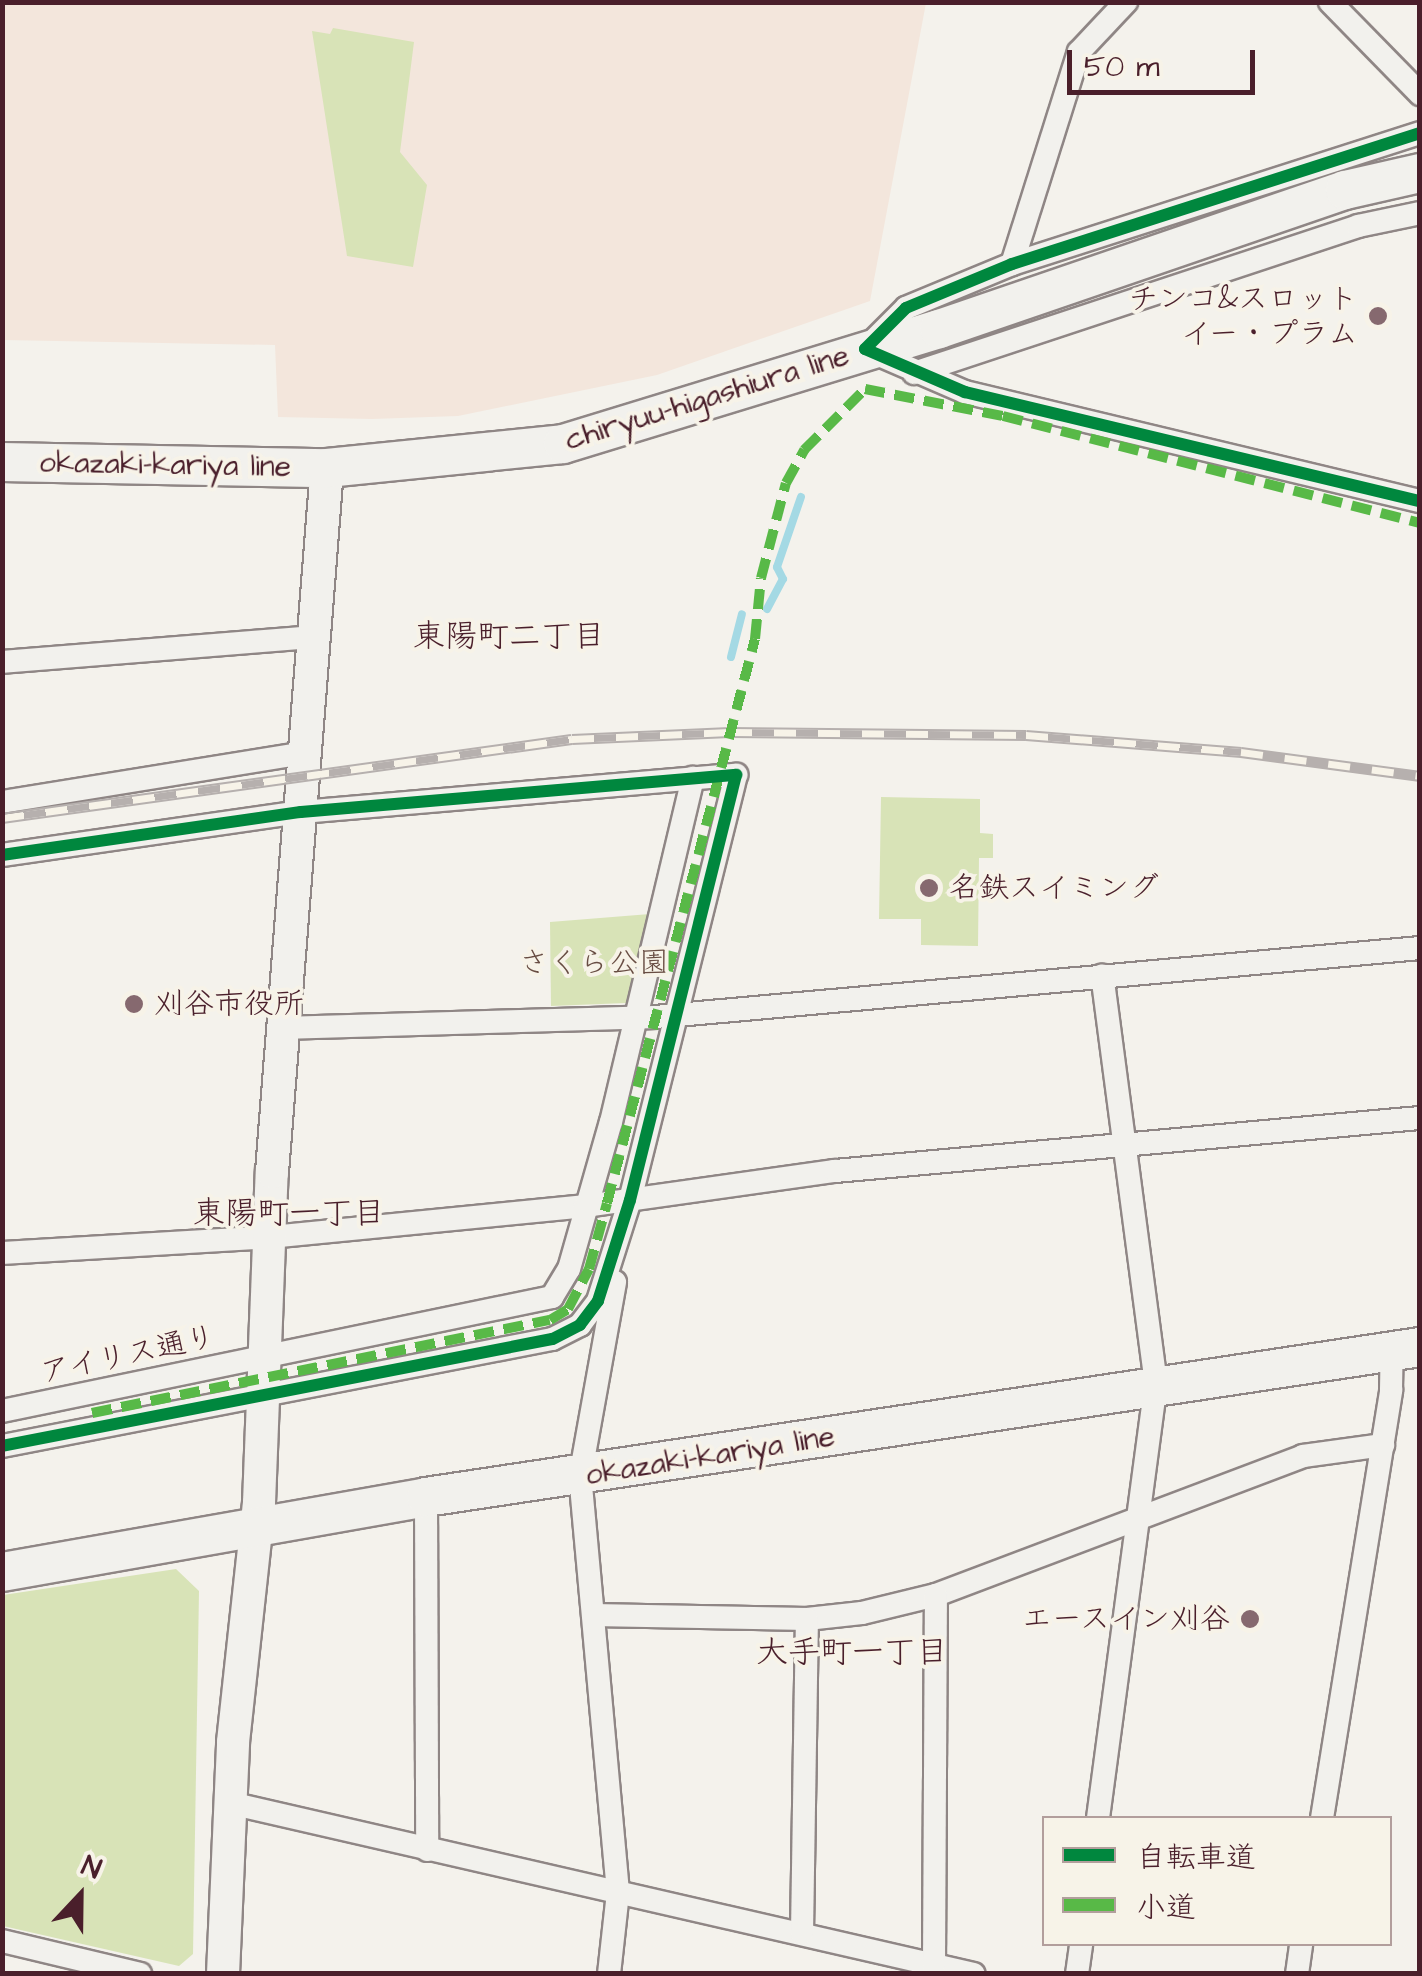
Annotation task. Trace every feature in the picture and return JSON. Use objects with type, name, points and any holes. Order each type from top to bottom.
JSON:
[{"type":"main road","name":"chiryuu-higashiura line","points":[[327,468],[563,444],[865,349],[939,330],[1344,190],[1420,173]]},
{"type":"main road","name":"okazaki-kariya line","points":[[2,462],[327,468]]},
{"type":"main road","name":"okazaki-kariya line","points":[[2,1572],[426,1497],[580,1477],[1156,1384],[1406,1349]]},
{"type":"street","points":[[1012,264],[1079,52],[1126,2]]},
{"type":"street","points":[[1330,2],[1420,94]]},
{"type":"street","points":[[1420,134],[1012,264],[906,308],[865,349],[965,392],[1420,501]]},
{"type":"street","points":[[914,372],[1358,226],[1420,214]]},
{"type":"street","points":[[223,1974],[230,1803],[256,1526],[284,1028],[327,468]]},
{"type":"street","points":[[2,662],[313,637]]},
{"type":"street","points":[[2,802],[306,752]]},
{"type":"street","points":[[2,856],[301,812],[736,775],[630,1200],[598,1301],[580,1325],[552,1340],[2,1446]]},
{"type":"street","name":"アイリス通り","points":[[2,1412],[552,1296],[570,1269],[693,778]]},
{"type":"street","points":[[284,1028],[676,1016],[1420,948]]},
{"type":"street","points":[[1098,1816],[1156,1384],[1102,976]]},
{"type":"street","points":[[2,1252],[270,1237],[585,1206],[835,1171],[1123,1149],[1420,1118]]},
{"type":"street","points":[[609,1974],[618,1892],[580,1477],[630,1200]]},
{"type":"street","points":[[1322,1816],[1383,1446],[1406,1349]]},
{"type":"street","points":[[593,1615],[807,1619],[936,1595],[1140,1516],[1252,1480],[1303,1456],[1383,1446]]},
{"type":"street","points":[[426,1497],[428,1850]]},
{"type":"street","points":[[934,1965],[936,1595]]},
{"type":"street","points":[[802,1933],[807,1619]]},
{"type":"street","points":[[230,1803],[974,1974]]},
{"type":"street","points":[[2,1941],[140,1974]]},
{"type":"street","points":[[1077,1974],[1081,1946]]},
{"type":"street","points":[[1296,1974],[1302,1946]]},
{"type":"shaded area","points":[[3,3],[926,3],[870,301],[657,375],[458,416],[372,419],[278,417],[275,345],[3,340]]},
{"type":"green space","points":[[333,28],[414,42],[400,152],[427,185],[413,267],[347,256],[312,31],[330,34]]},
{"type":"green space","name":"名鉄スイミング","points":[[881,797],[980,799],[980,833],[993,834],[993,858],[979,858],[978,946],[921,945],[921,919],[879,919]]},
{"type":"green space","name":"さくら公園","points":[[650,914],[626,1003],[551,1006],[550,922]]},
{"type":"green space","points":[[176,1569],[199,1591],[193,1954],[179,1966],[3,1926],[3,1595]]},
{"type":"waterway","points":[[767,609],[783,579],[777,567],[801,497]]},
{"type":"waterway","points":[[731,657],[742,614]]},
{"type":"railway","points":[[2,818],[572,739],[730,732],[1026,735],[1241,752],[1420,776]]},
{"type":"marked path","points":[[92,1413],[550,1320],[568,1309],[589,1269],[607,1203],[755,639],[761,578],[786,483],[804,450],[865,389],[1003,416],[1420,523]]},
{"type":"cycle path","points":[[1420,133],[1012,264],[906,308],[865,349],[965,392],[1420,501]]},
{"type":"cycle path","points":[[2,855],[301,812],[736,775],[630,1200],[598,1301],[580,1325],[552,1339],[2,1446]]},
{"type":"place","name":"チンコ&スロット イー・プラム","points":[[1378,316]]},
{"type":"place","name":"名鉄スイミング","points":[[929,888]]},
{"type":"place","name":"刈谷市役所","points":[[134,1004]]},
{"type":"place","name":"エースイン刈谷","points":[[1250,1619]]},
{"type":"district","name":"東陽町二丁目","points":[[509,637]]},
{"type":"district","name":"東陽町一丁目","points":[[289,1214]]},
{"type":"district","name":"大手町一丁目","points":[[852,1653]]}]
